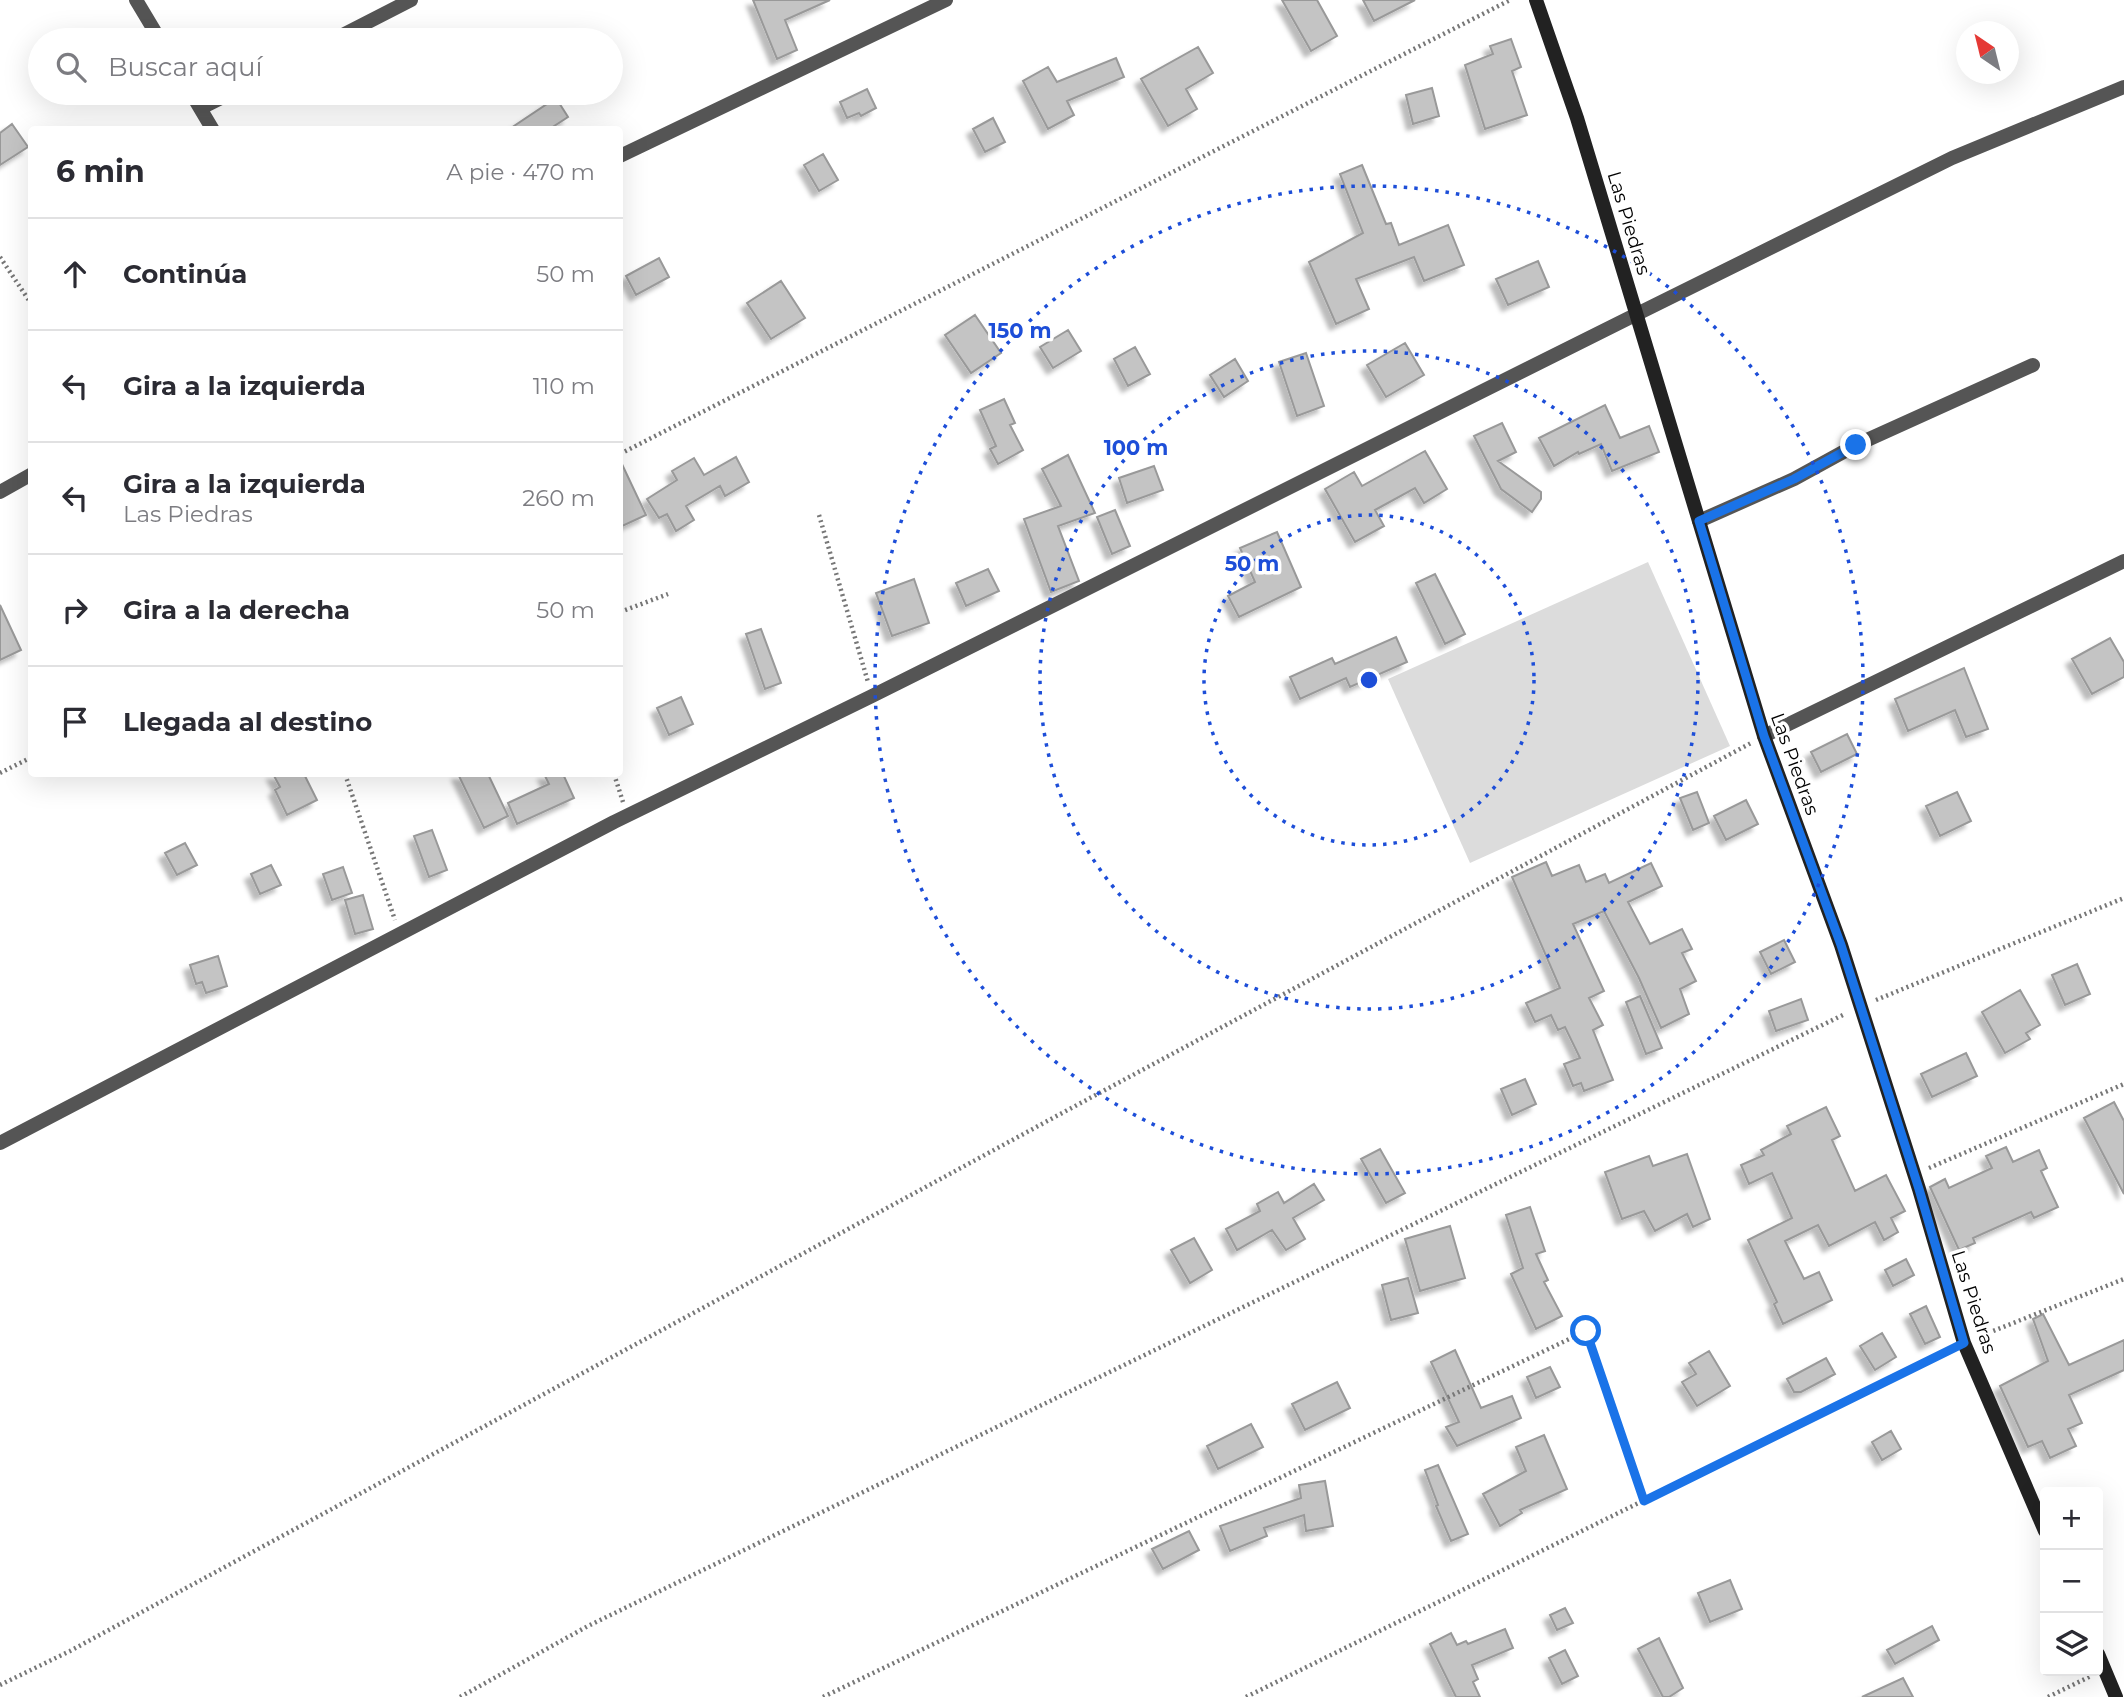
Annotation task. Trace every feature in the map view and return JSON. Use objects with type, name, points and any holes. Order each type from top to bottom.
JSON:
[{"type":"street","points":[[136,0],[153,28]]},
{"type":"street","points":[[356,28],[411,0]]},
{"type":"street","points":[[623,155],[946,0]]},
{"type":"street","name":"Las Piedras","points":[[1536,0],[1577,118],[1764,736],[1841,945],[1914,1174],[1964,1343],[2040,1519]]},
{"type":"street","points":[[0,1143],[628,816],[1637,314],[1952,158],[2124,87]]},
{"type":"street","points":[[199,105],[211,126]]},
{"type":"street","points":[[201,108],[207,105]]},
{"type":"street","points":[[1699,521],[1794,479],[1856,445],[2033,365]]},
{"type":"street","points":[[0,492],[28,476]]},
{"type":"street","points":[[1764,736],[2124,561]]},
{"type":"street","points":[[2103,1665],[2116,1697]]},
{"type":"path","points":[[623,452],[1510,0]]},
{"type":"path","points":[[0,257],[28,299]]},
{"type":"path","points":[[819,514],[872,696]]},
{"type":"path","points":[[623,611],[668,594]]},
{"type":"path","points":[[0,1685],[83,1644],[1764,736]]},
{"type":"path","points":[[0,773],[28,759]]},
{"type":"path","points":[[346,777],[400,934]]},
{"type":"path","points":[[615,777],[628,816]]},
{"type":"path","points":[[460,1697],[588,1626],[1861,1006],[2124,898]]},
{"type":"path","points":[[1914,1174],[2124,1084]]},
{"type":"path","points":[[1246,1697],[1964,1343],[2124,1279]]},
{"type":"path","points":[[823,1697],[1586,1331],[1644,1501]]},
{"type":"path","points":[[2048,1697],[2105,1670]]},
{"type":"shaded area","points":[[1648,562],[1730,746],[1470,863],[1388,679]]},
{"type":"building","points":[[753,0],[830,0],[785,20],[797,50],[777,59]]},
{"type":"building","points":[[1282,0],[1317,0],[1337,36],[1311,51]]},
{"type":"building","points":[[1363,0],[1415,0],[1374,21]]},
{"type":"building","points":[[1511,39],[1521,67],[1512,71],[1527,115],[1485,129],[1465,65],[1493,54],[1490,46]]},
{"type":"building","points":[[1198,47],[1213,73],[1186,89],[1197,109],[1168,126],[1141,79]]},
{"type":"building","points":[[1116,58],[1124,77],[1067,101],[1074,115],[1048,129],[1023,81],[1048,67],[1057,82]]},
{"type":"building","points":[[1432,88],[1439,116],[1413,124],[1406,95]]},
{"type":"building","points":[[867,89],[876,108],[861,116],[859,113],[847,118],[840,102]]},
{"type":"building","points":[[546,105],[560,105],[568,117],[554,126],[514,126]]},
{"type":"building","points":[[993,118],[1005,142],[985,152],[973,129]]},
{"type":"building","points":[[12,124],[28,147],[0,165],[0,133]]},
{"type":"building","points":[[823,154],[838,180],[819,191],[804,165]]},
{"type":"building","points":[[1362,165],[1386,224],[1391,223],[1399,245],[1448,225],[1464,265],[1424,281],[1414,257],[1356,279],[1369,309],[1336,324],[1309,262],[1363,233],[1340,174]]},
{"type":"building","points":[[659,258],[669,277],[636,295],[626,276]]},
{"type":"building","points":[[1538,261],[1549,287],[1508,305],[1496,279]]},
{"type":"building","points":[[781,281],[805,318],[771,339],[747,303]]},
{"type":"building","points":[[975,315],[1001,353],[971,373],[945,335]]},
{"type":"building","points":[[1068,330],[1081,351],[1053,368],[1040,347]]},
{"type":"building","points":[[1405,343],[1424,375],[1386,397],[1367,365]]},
{"type":"building","points":[[1135,347],[1150,374],[1128,386],[1114,359]]},
{"type":"building","points":[[1306,353],[1324,406],[1297,416],[1279,362]]},
{"type":"building","points":[[1235,359],[1248,381],[1224,397],[1210,375]]},
{"type":"building","points":[[1004,399],[1015,423],[1010,425],[1023,450],[998,464],[990,449],[996,446],[980,410]]},
{"type":"building","points":[[1605,405],[1620,438],[1649,426],[1659,452],[1612,471],[1601,444],[1579,454],[1578,452],[1554,466],[1539,438]]},
{"type":"building","points":[[1502,423],[1516,452],[1498,461],[1541,492],[1541,499],[1532,512],[1501,489],[1474,436]]},
{"type":"building","points":[[1425,451],[1447,489],[1424,503],[1415,488],[1375,510],[1384,526],[1355,542],[1325,489],[1354,472],[1362,486]]},
{"type":"building","points":[[1068,455],[1095,513],[1058,526],[1079,581],[1051,592],[1024,519],[1061,506],[1042,469]]},
{"type":"building","points":[[736,457],[749,482],[725,496],[720,486],[686,506],[694,520],[676,531],[667,514],[659,518],[647,499],[677,480],[672,471],[694,458],[704,475]]},
{"type":"building","points":[[623,466],[646,515],[623,526]]},
{"type":"building","points":[[1154,466],[1163,490],[1127,503],[1119,478]]},
{"type":"building","points":[[1115,510],[1130,546],[1112,554],[1097,517]]},
{"type":"building","points":[[1277,532],[1301,587],[1239,617],[1228,596],[1255,582],[1240,548]]},
{"type":"building","points":[[988,569],[999,591],[966,606],[956,583]]},
{"type":"building","points":[[1435,574],[1465,634],[1445,644],[1416,583]]},
{"type":"building","points":[[914,579],[929,623],[892,636],[876,593]]},
{"type":"building","points":[[0,605],[21,650],[0,660]]},
{"type":"building","points":[[761,629],[781,683],[765,689],[746,634]]},
{"type":"building","points":[[1396,637],[1407,662],[1350,687],[1346,678],[1300,699],[1290,677],[1332,658],[1335,664]]},
{"type":"building","points":[[2110,638],[2124,662],[2124,677],[2092,694],[2072,659]]},
{"type":"building","points":[[1964,668],[1988,729],[1966,737],[1955,710],[1908,731],[1895,699]]},
{"type":"building","points":[[681,697],[693,724],[669,735],[657,708]]},
{"type":"building","points":[[1847,734],[1857,754],[1821,772],[1811,752]]},
{"type":"building","points":[[275,777],[306,777],[317,800],[287,815],[275,790],[280,787]]},
{"type":"building","points":[[459,777],[489,777],[508,816],[484,828]]},
{"type":"building","points":[[546,777],[564,777],[574,798],[517,824],[508,803],[549,784]]},
{"type":"building","points":[[1697,792],[1709,823],[1693,830],[1680,798]]},
{"type":"building","points":[[1957,792],[1971,821],[1940,836],[1926,806]]},
{"type":"building","points":[[1746,800],[1758,824],[1726,840],[1714,816]]},
{"type":"building","points":[[432,830],[447,870],[429,877],[414,836]]},
{"type":"building","points":[[185,843],[197,865],[177,875],[165,853]]},
{"type":"building","points":[[1546,862],[1552,876],[1579,865],[1586,882],[1605,874],[1609,883],[1651,863],[1662,886],[1628,902],[1650,944],[1682,929],[1692,949],[1682,953],[1696,981],[1680,989],[1689,1014],[1661,1028],[1639,978],[1604,911],[1573,924],[1604,991],[1589,998],[1603,1025],[1593,1030],[1613,1080],[1584,1091],[1581,1083],[1573,1086],[1564,1064],[1580,1058],[1565,1027],[1558,1030],[1551,1015],[1535,1022],[1526,1003],[1560,988],[1512,877]]},
{"type":"building","points":[[271,865],[281,885],[260,894],[251,874]]},
{"type":"building","points":[[343,867],[352,893],[332,900],[323,874]]},
{"type":"building","points":[[363,895],[373,929],[355,934],[345,900]]},
{"type":"building","points":[[1784,940],[1795,962],[1771,974],[1760,952]]},
{"type":"building","points":[[218,956],[227,986],[206,993],[202,982],[196,984],[190,965]]},
{"type":"building","points":[[2077,964],[2090,994],[2065,1005],[2052,975]]},
{"type":"building","points":[[2020,990],[2040,1025],[2026,1033],[2030,1039],[2005,1053],[1982,1012]]},
{"type":"building","points":[[1640,996],[1662,1048],[1646,1054],[1626,1002]]},
{"type":"building","points":[[1801,999],[1808,1020],[1776,1031],[1769,1011]]},
{"type":"building","points":[[1966,1053],[1977,1076],[1932,1097],[1921,1074]]},
{"type":"building","points":[[1525,1079],[1536,1104],[1512,1115],[1501,1089]]},
{"type":"building","points":[[2114,1102],[2124,1121],[2124,1194],[2084,1118]]},
{"type":"building","points":[[1826,1107],[1840,1136],[1832,1140],[1855,1191],[1886,1175],[1905,1211],[1891,1218],[1898,1232],[1884,1240],[1875,1222],[1829,1246],[1818,1225],[1785,1241],[1804,1279],[1819,1272],[1832,1300],[1783,1324],[1774,1304],[1777,1302],[1748,1240],[1792,1218],[1772,1173],[1749,1184],[1741,1165],[1764,1155],[1761,1150],[1791,1134],[1787,1126]]},
{"type":"building","points":[[2006,1147],[2013,1162],[2039,1150],[2047,1168],[2041,1171],[2058,1207],[2034,1218],[2031,1212],[1973,1238],[1975,1243],[1959,1250],[1930,1187],[1945,1179],[1949,1188],[1992,1168],[1986,1156]]},
{"type":"building","points":[[1380,1149],[1405,1193],[1386,1203],[1361,1159]]},
{"type":"building","points":[[1687,1154],[1710,1219],[1693,1227],[1687,1214],[1655,1231],[1644,1211],[1622,1219],[1605,1172],[1649,1156],[1653,1166]]},
{"type":"building","points":[[1314,1184],[1324,1200],[1293,1218],[1305,1239],[1286,1250],[1272,1230],[1237,1250],[1226,1229],[1260,1211],[1257,1204],[1278,1192],[1284,1203]]},
{"type":"building","points":[[1530,1207],[1545,1251],[1536,1254],[1548,1280],[1544,1282],[1562,1316],[1536,1329],[1511,1274],[1523,1268],[1506,1215]]},
{"type":"building","points":[[1450,1226],[1465,1278],[1420,1291],[1405,1239]]},
{"type":"building","points":[[1194,1238],[1212,1270],[1190,1283],[1171,1250]]},
{"type":"building","points":[[1906,1259],[1914,1275],[1893,1286],[1885,1270]]},
{"type":"building","points":[[1408,1278],[1418,1313],[1391,1320],[1382,1285]]},
{"type":"building","points":[[1926,1306],[1940,1337],[1925,1344],[1910,1314]]},
{"type":"building","points":[[2043,1314],[2069,1365],[2124,1340],[2124,1370],[2069,1395],[2082,1423],[2068,1429],[2076,1446],[2050,1458],[2042,1441],[2028,1447],[2000,1386],[2048,1361],[2033,1319]]},
{"type":"building","points":[[1882,1333],[1896,1357],[1875,1370],[1860,1346]]},
{"type":"building","points":[[1455,1350],[1481,1408],[1512,1396],[1521,1418],[1457,1446],[1446,1427],[1459,1422],[1431,1362]]},
{"type":"building","points":[[1709,1351],[1730,1386],[1697,1406],[1682,1382],[1696,1374],[1689,1363]]},
{"type":"building","points":[[1826,1358],[1835,1374],[1801,1392],[1794,1392],[1787,1379]]},
{"type":"building","points":[[1550,1367],[1560,1387],[1536,1398],[1527,1377]]},
{"type":"building","points":[[1337,1382],[1350,1408],[1305,1430],[1292,1404]]},
{"type":"building","points":[[1251,1424],[1263,1447],[1218,1469],[1207,1446]]},
{"type":"building","points":[[1891,1431],[1901,1449],[1882,1460],[1872,1442]]},
{"type":"building","points":[[1544,1435],[1567,1489],[1520,1510],[1522,1513],[1500,1526],[1483,1494],[1526,1471],[1516,1447]]},
{"type":"building","points":[[1438,1465],[1468,1534],[1451,1541],[1425,1470]]},
{"type":"building","points":[[1325,1481],[1333,1526],[1306,1531],[1304,1515],[1264,1528],[1267,1536],[1230,1551],[1220,1526],[1301,1498],[1299,1485]]},
{"type":"building","points":[[1189,1531],[1199,1550],[1163,1569],[1152,1549]]},
{"type":"building","points":[[1730,1580],[1742,1609],[1710,1622],[1698,1593]]},
{"type":"building","points":[[1565,1608],[1573,1623],[1557,1630],[1550,1615]]},
{"type":"building","points":[[1932,1626],[1939,1640],[1895,1664],[1887,1650]]},
{"type":"building","points":[[1505,1629],[1513,1648],[1472,1665],[1478,1679],[1473,1682],[1480,1697],[1456,1697],[1430,1644],[1451,1633],[1457,1645],[1466,1641],[1468,1644]]},
{"type":"building","points":[[1659,1638],[1683,1688],[1669,1697],[1663,1697],[1638,1649]]},
{"type":"building","points":[[1565,1650],[1578,1676],[1562,1684],[1549,1658]]},
{"type":"building","points":[[1903,1678],[1913,1697],[1862,1697]]},
{"type":"route","points":[[1586,1331],[1644,1501],[1964,1343],[1919,1189],[1841,945],[1764,736],[1699,521],[1794,479],[1856,445]]}]
